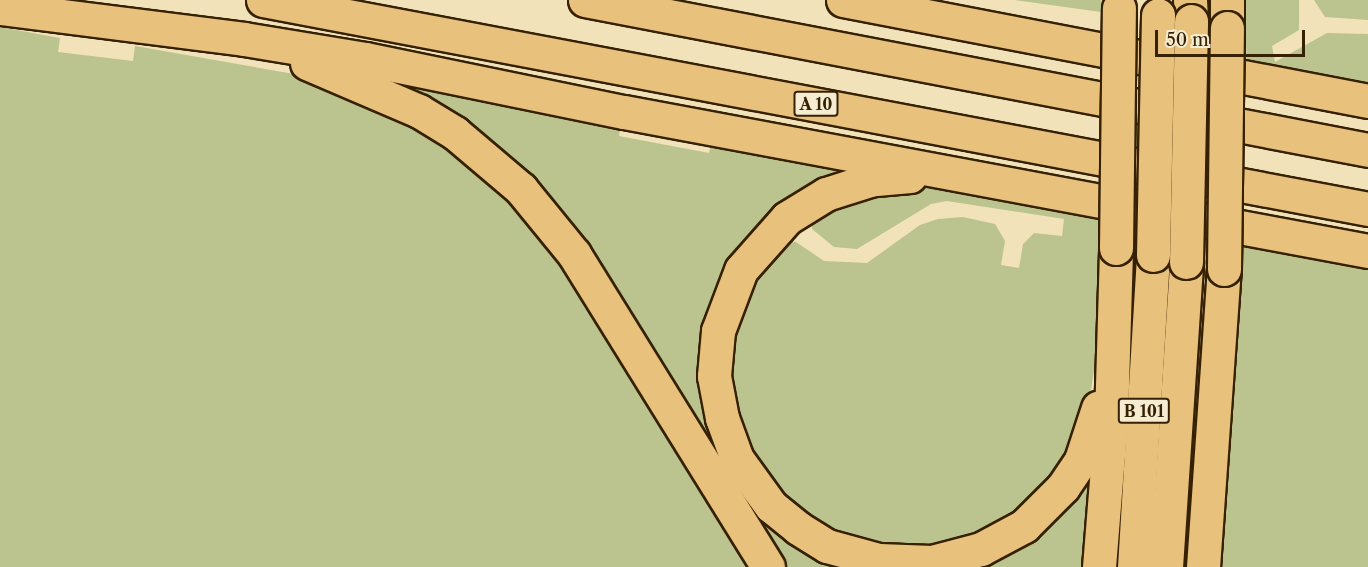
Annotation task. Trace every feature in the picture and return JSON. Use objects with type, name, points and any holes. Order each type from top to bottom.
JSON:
[{"type":"highway","name":"A 10","points":[[263,0],[1368,209]]},
{"type":"highway","points":[[585,0],[1368,150]]},
{"type":"highway","points":[[843,0],[1368,101]]},
{"type":"highway","name":"B 101","points":[[1099,567],[1113,354],[1119,4]]},
{"type":"highway","points":[[0,8],[244,39],[1368,251]]},
{"type":"highway","name":"B 101","points":[[1134,567],[1153,255],[1158,8]]},
{"type":"highway","name":"B 101","points":[[1166,567],[1186,262],[1190,11]]},
{"type":"highway","points":[[1203,567],[1224,269],[1227,14]]},
{"type":"highway","points":[[244,39],[419,111],[455,134],[521,189],[574,254],[768,567]]},
{"type":"highway","points":[[1207,69],[1368,91]]},
{"type":"highway","points":[[1102,201],[933,177],[900,175],[846,186],[805,205],[768,235],[731,287],[718,331],[717,399],[737,459],[771,506],[827,546],[879,560],[932,562],[957,557],[1002,540],[1024,526],[1063,487],[1089,442],[1113,354]]},
{"type":"green space","points":[[1015,0],[1101,0],[1101,12]]},
{"type":"green space","points":[[1244,0],[1299,0],[1299,30],[1272,46],[1275,62],[1327,33],[1368,34],[1368,84],[1247,66]]},
{"type":"green space","points":[[1314,0],[1368,0],[1368,20],[1325,17]]},
{"type":"green space","points":[[0,27],[60,38],[58,52],[133,61],[135,46],[305,76],[435,134],[490,177],[546,238],[751,567],[0,567]]},
{"type":"green space","points":[[392,80],[622,118],[619,136],[709,153],[714,132],[873,165],[748,241],[718,442],[863,567],[783,567],[600,265],[554,202],[524,169],[471,125]]},
{"type":"green space","points":[[903,181],[1101,212],[1095,364],[1089,403],[1064,465],[1006,523],[925,551],[846,541],[792,509],[751,462],[727,376],[737,302],[785,240],[796,242],[824,261],[867,263],[920,225],[938,219],[963,217],[995,224],[1005,241],[1001,265],[1019,268],[1023,244],[1034,233],[1062,236],[1064,219],[947,201],[931,204],[857,249],[834,247],[812,229],[811,214]]},
{"type":"green space","points":[[1243,239],[1368,263],[1368,567],[1220,567]]},
{"type":"green space","points":[[1094,473],[1086,567],[954,567],[1073,490]]}]
